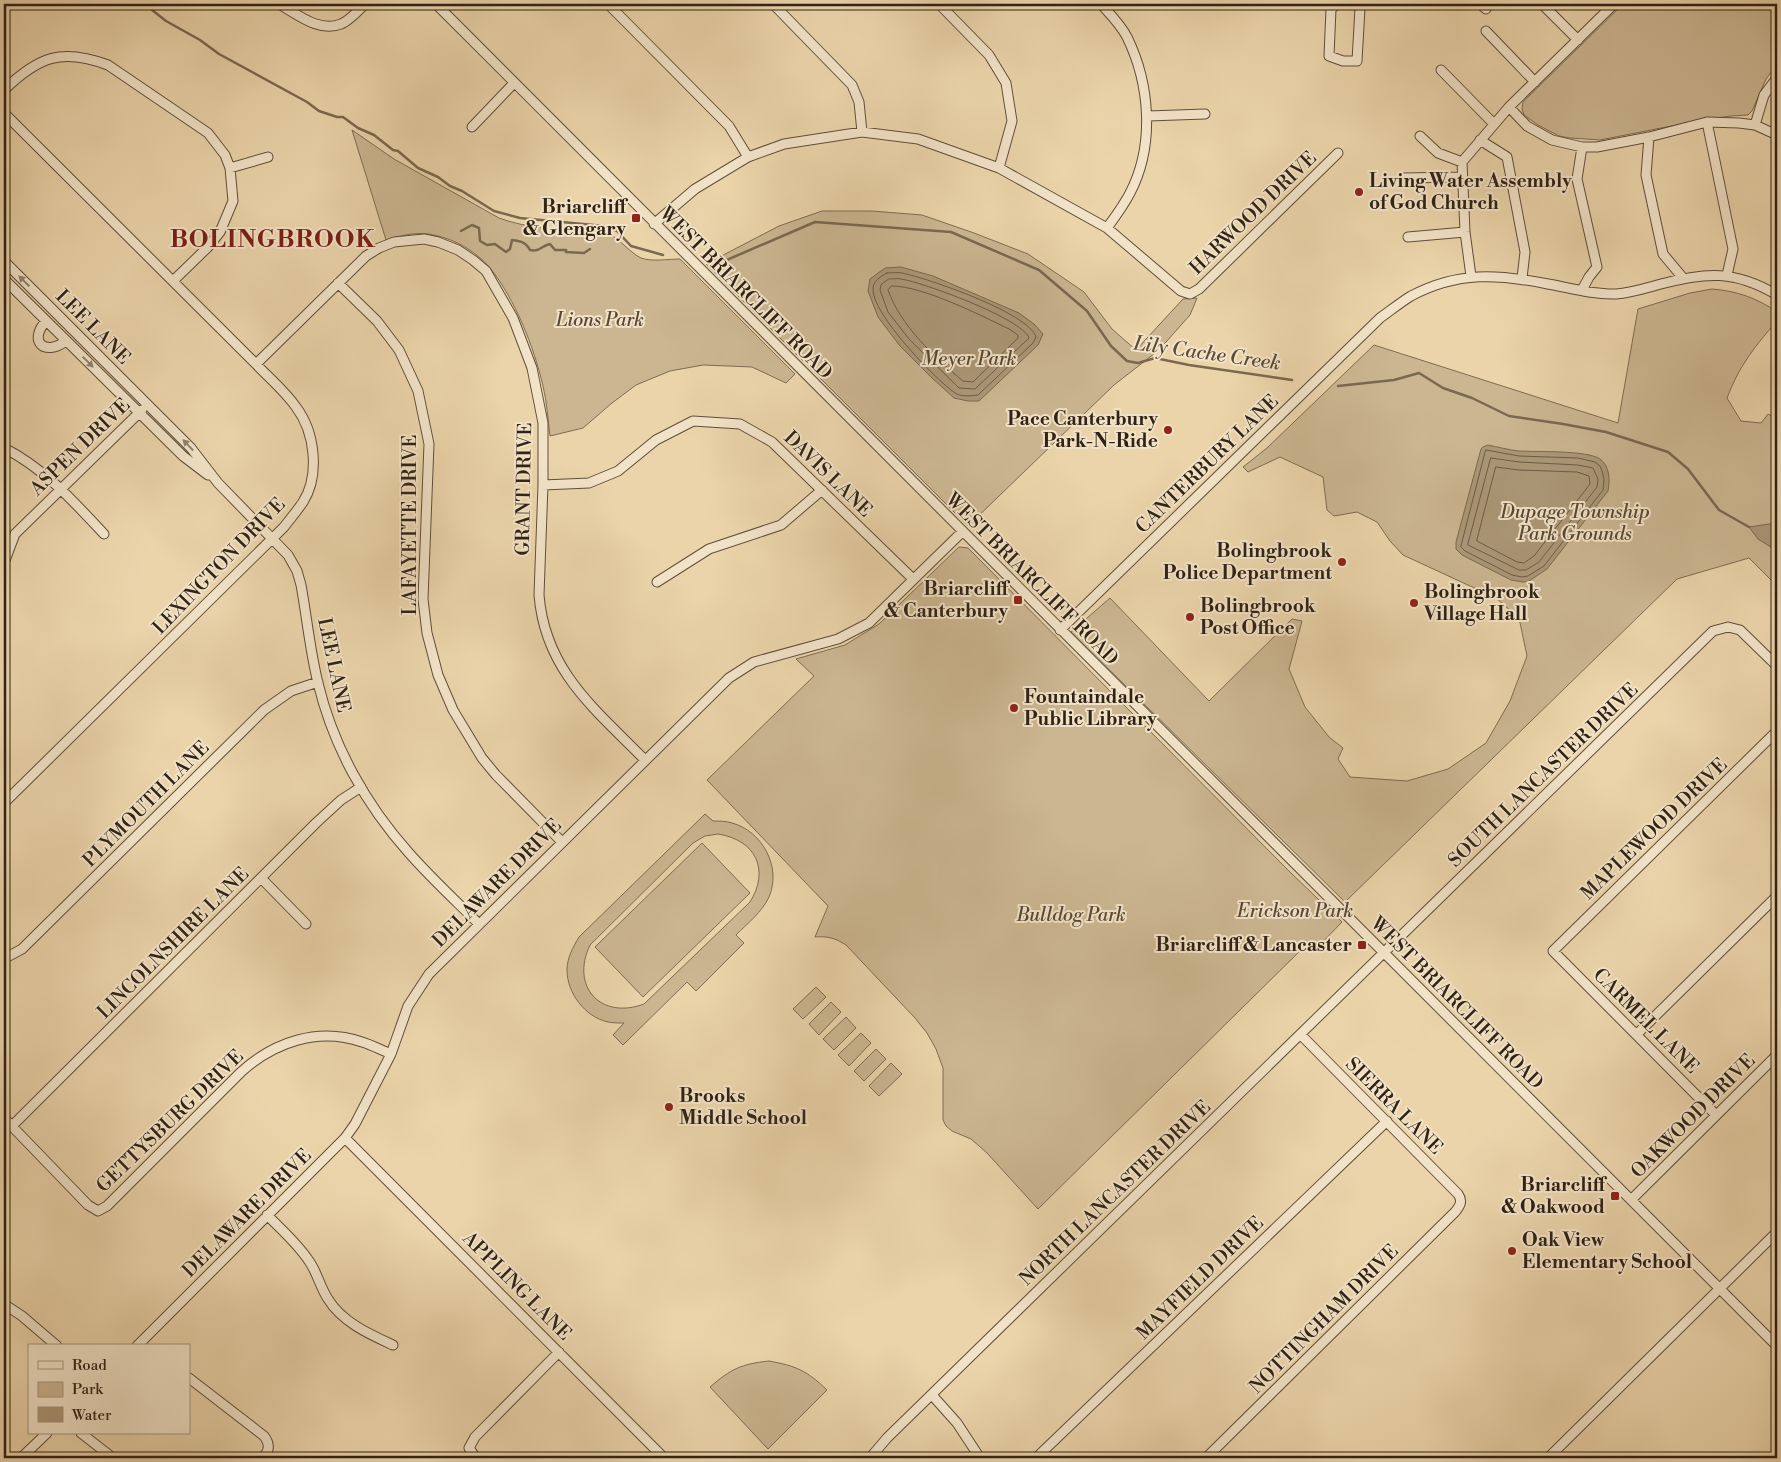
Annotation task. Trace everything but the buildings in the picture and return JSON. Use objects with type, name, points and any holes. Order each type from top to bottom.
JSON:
[{"type":"street","points":[[279,4],[307,21],[326,27],[342,24],[365,4]]},
{"type":"street","name":"WEST BRIARCLIFF ROAD","points":[[436,4],[1777,1346]]},
{"type":"street","points":[[608,4],[729,126],[748,157]]},
{"type":"street","points":[[773,4],[852,85],[859,102],[862,132]]},
{"type":"street","points":[[939,4],[989,54],[1006,83],[1012,121],[999,168]]},
{"type":"street","points":[[654,224],[695,189],[748,157],[784,144],[862,132],[918,139],[999,168],[1107,228],[1131,192],[1134,184],[1142,160],[1148,116],[1142,80],[1126,36],[1101,4]]},
{"type":"street","points":[[1337,4],[1331,9],[1329,56],[1343,61],[1356,61],[1360,8],[1355,4]]},
{"type":"street","points":[[1542,4],[1578,40]]},
{"type":"street","points":[[1471,276],[1465,232],[1462,162],[1508,107],[1614,4]]},
{"type":"street","points":[[1486,31],[1535,82]]},
{"type":"street","points":[[4,90],[26,71],[51,59],[64,55],[93,59],[108,65],[208,133],[225,155],[230,168],[232,201],[220,232],[208,247],[173,281]]},
{"type":"street","points":[[1442,70],[1494,124]]},
{"type":"street","points":[[1755,125],[1764,95],[1777,78]]},
{"type":"street","points":[[472,126],[514,83]]},
{"type":"street","points":[[1508,107],[1527,126],[1552,140],[1582,146],[1597,147],[1649,137],[1707,122],[1755,125],[1777,135]]},
{"type":"street","name":"LEXINGTON DRIVE","points":[[4,112],[297,407],[308,431],[313,456],[312,477],[304,501],[284,527],[4,803]]},
{"type":"street","points":[[1148,116],[1204,114]]},
{"type":"street","points":[[1707,122],[1733,250],[1727,275]]},
{"type":"street","points":[[1420,136],[1438,153],[1462,162]]},
{"type":"street","points":[[1649,137],[1646,175],[1663,254],[1683,278]]},
{"type":"street","points":[[1480,140],[1507,157],[1525,252],[1522,278]]},
{"type":"street","points":[[1582,146],[1577,179],[1597,267],[1582,290]]},
{"type":"street","name":"HARWOOD DRIVE","points":[[1107,228],[1181,291],[1190,294],[1199,289],[1338,153]]},
{"type":"street","points":[[230,168],[268,157]]},
{"type":"street","points":[[1403,178],[1462,177]]},
{"type":"street","points":[[1408,237],[1465,232]]},
{"type":"street","name":"GRANT DRIVE","points":[[256,364],[366,256],[394,242],[410,239],[438,242],[458,250],[486,271],[514,318],[532,368],[543,423],[544,485],[540,595],[541,612],[549,640],[560,666],[574,687],[645,760]]},
{"type":"street","name":"LEE LANE","points":[[4,261],[191,448],[218,483]]},
{"type":"street","name":"CANTERBURY LANE","points":[[1060,630],[1380,318],[1411,297],[1440,284],[1471,276],[1522,278],[1582,290],[1616,294],[1683,278],[1727,275],[1751,281],[1777,295]]},
{"type":"street","name":"LEE LANE","points":[[4,279],[183,456],[218,483],[288,555],[299,578],[318,682],[338,744],[361,787],[384,822],[408,852],[479,924]]},
{"type":"street","name":"LAFAYETTE DRIVE","points":[[338,283],[377,321],[399,350],[418,392],[429,444],[423,599],[427,633],[438,675],[456,717],[482,758],[562,842]]},
{"type":"street","name":"LEE LANE","points":[[46,320],[38,331],[41,344],[54,348],[66,341]]},
{"type":"street","name":"ASPEN DRIVE","points":[[4,563],[15,534],[147,404]]},
{"type":"street","name":"DAVIS LANE","points":[[544,485],[589,483],[618,470],[656,440],[693,421],[740,424],[772,442],[912,579]]},
{"type":"street","points":[[4,448],[22,457],[62,489],[104,534]]},
{"type":"street","points":[[657,582],[709,549],[781,526],[822,490]]},
{"type":"street","name":"DELAWARE DRIVE","points":[[141,1344],[346,1138],[356,1124],[391,1054],[408,1006],[418,988],[429,974],[479,924],[729,678],[754,662],[838,639],[869,623],[962,532]]},
{"type":"street","name":"SOUTH LANCASTER DRIVE","points":[[1384,953],[1713,631],[1728,627],[1740,630],[1777,666]]},
{"type":"street","name":"PLYMOUTH LANE","points":[[4,953],[9,956],[22,949],[264,710],[291,691],[318,682]]},
{"type":"street","name":"MAPLEWOOD DRIVE","points":[[1552,951],[1777,731]]},
{"type":"street","name":"LINCOLNSHIRE LANE","points":[[12,1126],[330,810],[361,787]]},
{"type":"street","points":[[261,878],[306,924]]},
{"type":"street","points":[[1637,1034],[1777,896]]},
{"type":"street","name":"CARMEL LANE","points":[[1552,951],[1716,1115]]},
{"type":"street","name":"NORTH LANCASTER DRIVE","points":[[870,1458],[887,1438],[1384,953]]},
{"type":"street","name":"SIERRA LANE","points":[[1300,1035],[1387,1120],[1458,1194],[1461,1201]]},
{"type":"street","name":"GETTYSBURG DRIVE","points":[[4,1118],[88,1205],[98,1211],[107,1206],[250,1064],[273,1049],[301,1039],[329,1036],[362,1041],[391,1054]]},
{"type":"street","name":"OAKWOOD DRIVE","points":[[1631,1200],[1777,1055]]},
{"type":"street","name":"MAYFIELD DRIVE","points":[[1036,1458],[1387,1120]]},
{"type":"street","name":"APPLING LANE","points":[[346,1138],[664,1458]]},
{"type":"street","name":"NOTTINGHAM DRIVE","points":[[1206,1458],[1460,1207],[1461,1201]]},
{"type":"street","points":[[267,1216],[300,1248],[310,1262],[327,1298],[340,1314],[372,1335],[392,1345]]},
{"type":"street","points":[[1548,1458],[1777,1232]]},
{"type":"street","points":[[4,1304],[22,1316],[55,1344]]},
{"type":"street","points":[[476,1458],[468,1448],[475,1436],[560,1352]]},
{"type":"street","points":[[190,1379],[264,1436],[269,1446],[268,1451],[262,1458]]},
{"type":"street","points":[[932,1395],[957,1423],[980,1458]]},
{"type":"street","points":[[21,1458],[46,1434]]},
{"type":"street","points":[[82,1434],[113,1458]]},
{"type":"green space","points":[[1623,4],[1777,4],[1777,64],[1766,79],[1752,111],[1748,115],[1702,120],[1600,140],[1559,136],[1524,115],[1522,109],[1523,102]]},
{"type":"green space","name":"Lions Park","points":[[352,130],[394,159],[499,218],[542,228],[599,231],[614,237],[641,258],[655,260],[680,259],[795,374],[786,383],[752,367],[703,365],[670,371],[636,385],[583,428],[550,436],[544,392],[534,355],[508,294],[499,280],[484,261],[454,241],[428,234],[401,236],[386,240]]},
{"type":"green space","name":"Meyer Park","points":[[822,211],[872,211],[922,215],[1028,254],[1084,292],[1112,329],[1136,350],[1183,299],[1197,298],[1190,315],[1159,350],[1114,385],[968,526],[706,264],[779,226]]},
{"type":"green space","name":"Dupage Township Park Grounds","points":[[1712,289],[1730,291],[1746,296],[1777,312],[1777,321],[1748,357],[1727,398],[1741,421],[1761,423],[1768,414],[1777,419],[1777,586],[1749,558],[1677,579],[1345,902],[1071,632],[1110,598],[1209,701],[1292,619],[1302,621],[1289,669],[1305,707],[1329,737],[1343,748],[1338,759],[1350,777],[1407,781],[1448,769],[1486,743],[1510,701],[1527,656],[1519,618],[1496,598],[1403,555],[1390,541],[1377,522],[1357,512],[1334,516],[1327,510],[1323,477],[1280,457],[1248,472],[1243,467],[1267,448],[1374,345],[1618,423],[1638,309],[1690,293]]},
{"type":"green space","name":"Bulldog Park","points":[[959,547],[968,548],[1342,922],[1314,951],[1306,945],[1038,1209],[987,1153],[971,1139],[952,1131],[946,1126],[943,1120],[943,1068],[936,1049],[927,1033],[846,945],[831,938],[815,937],[828,906],[707,780],[814,676],[796,659],[845,645],[879,624]]},
{"type":"green space","points":[[705,814],[713,821],[730,822],[743,827],[760,842],[767,852],[773,874],[772,886],[763,908],[736,935],[744,943],[696,991],[687,982],[623,1045],[613,1035],[624,1023],[608,1022],[592,1015],[579,1003],[570,987],[567,970],[568,961],[579,937]],"holes":[[[718,834],[731,837],[750,850],[756,858],[759,868],[759,879],[750,902],[644,1004],[629,1008],[615,1007],[603,1003],[593,996],[587,986],[584,974],[585,960],[590,945],[693,843],[705,836]]]},
{"type":"green space","points":[[702,843],[750,893],[643,997],[595,947]]},
{"type":"green space","points":[[816,987],[826,997],[803,1019],[793,1009]]},
{"type":"green space","points":[[831,1002],[841,1012],[819,1035],[809,1024]]},
{"type":"green space","points":[[846,1017],[856,1028],[834,1050],[823,1039]]},
{"type":"green space","points":[[861,1033],[871,1043],[849,1066],[838,1055]]},
{"type":"green space","points":[[876,1049],[886,1059],[864,1081],[854,1071]]},
{"type":"green space","points":[[891,1063],[902,1074],[879,1096],[869,1086]]},
{"type":"green space","points":[[769,1361],[800,1370],[827,1390],[768,1449],[710,1387],[737,1368]]},
{"type":"water","points":[[901,267],[933,276],[1019,313],[1034,324],[1043,334],[1038,345],[979,401],[954,398],[900,346],[878,317],[868,291],[870,279],[885,268]]},
{"type":"water","points":[[1488,445],[1519,451],[1584,454],[1600,459],[1606,466],[1609,478],[1608,491],[1547,569],[1529,581],[1511,580],[1462,555],[1456,549],[1456,542],[1481,449]]},
{"type":"water","points":[[1777,523],[1777,551],[1758,539],[1749,527]]},
{"type":"waterway","points":[[141,4],[147,6],[166,21],[200,40],[219,54],[307,102],[319,111],[343,117],[358,128],[374,135],[393,150],[398,151],[418,168],[438,177],[494,211],[520,218],[604,226],[617,231],[631,246],[663,255]]},
{"type":"waterway","name":"Lily Cache Creek","points":[[722,262],[815,222],[951,232],[1039,270],[1087,311],[1111,346],[1127,361],[1138,363],[1155,358],[1189,365],[1292,380]]},
{"type":"waterway","points":[[461,231],[472,225],[479,228],[480,241],[487,245],[495,244],[506,252],[510,249],[512,240],[522,242],[530,250],[538,250],[550,244],[555,250],[566,250],[566,252],[584,253],[590,249]]},
{"type":"waterway","name":"Lily Cache Creek","points":[[1338,386],[1394,380],[1419,373],[1443,388],[1472,398],[1509,416],[1606,432],[1668,452],[1688,469],[1719,510],[1749,527]]},
{"type":"place","name":"Living Water Assembly of God Church","points":[[1359,192]]},
{"type":"place","name":"Briarcliff & Glengary","points":[[636,218]]},
{"type":"place","name":"Pace Canterbury Park-N-Ride","points":[[1168,430]]},
{"type":"place","name":"Bolingbrook Police Department","points":[[1342,562]]},
{"type":"place","name":"Briarcliff & Canterbury","points":[[1018,600]]},
{"type":"place","name":"Bolingbrook Village Hall","points":[[1414,603]]},
{"type":"place","name":"Bolingbrook Post Office","points":[[1190,617]]},
{"type":"place","name":"Fountaindale Public Library","points":[[1014,708]]},
{"type":"place","name":"Briarcliff & Lancaster","points":[[1362,945]]},
{"type":"place","name":"Brooks Middle School","points":[[669,1107]]},
{"type":"place","name":"Briarcliff & Oakwood","points":[[1615,1196]]},
{"type":"place","name":"Oak View Elementary School","points":[[1512,1251]]},
{"type":"district","name":"BOLINGBROOK","points":[[273,240]]},
{"type":"park label","name":"Erickson Park","points":[[1295,911]]}]
